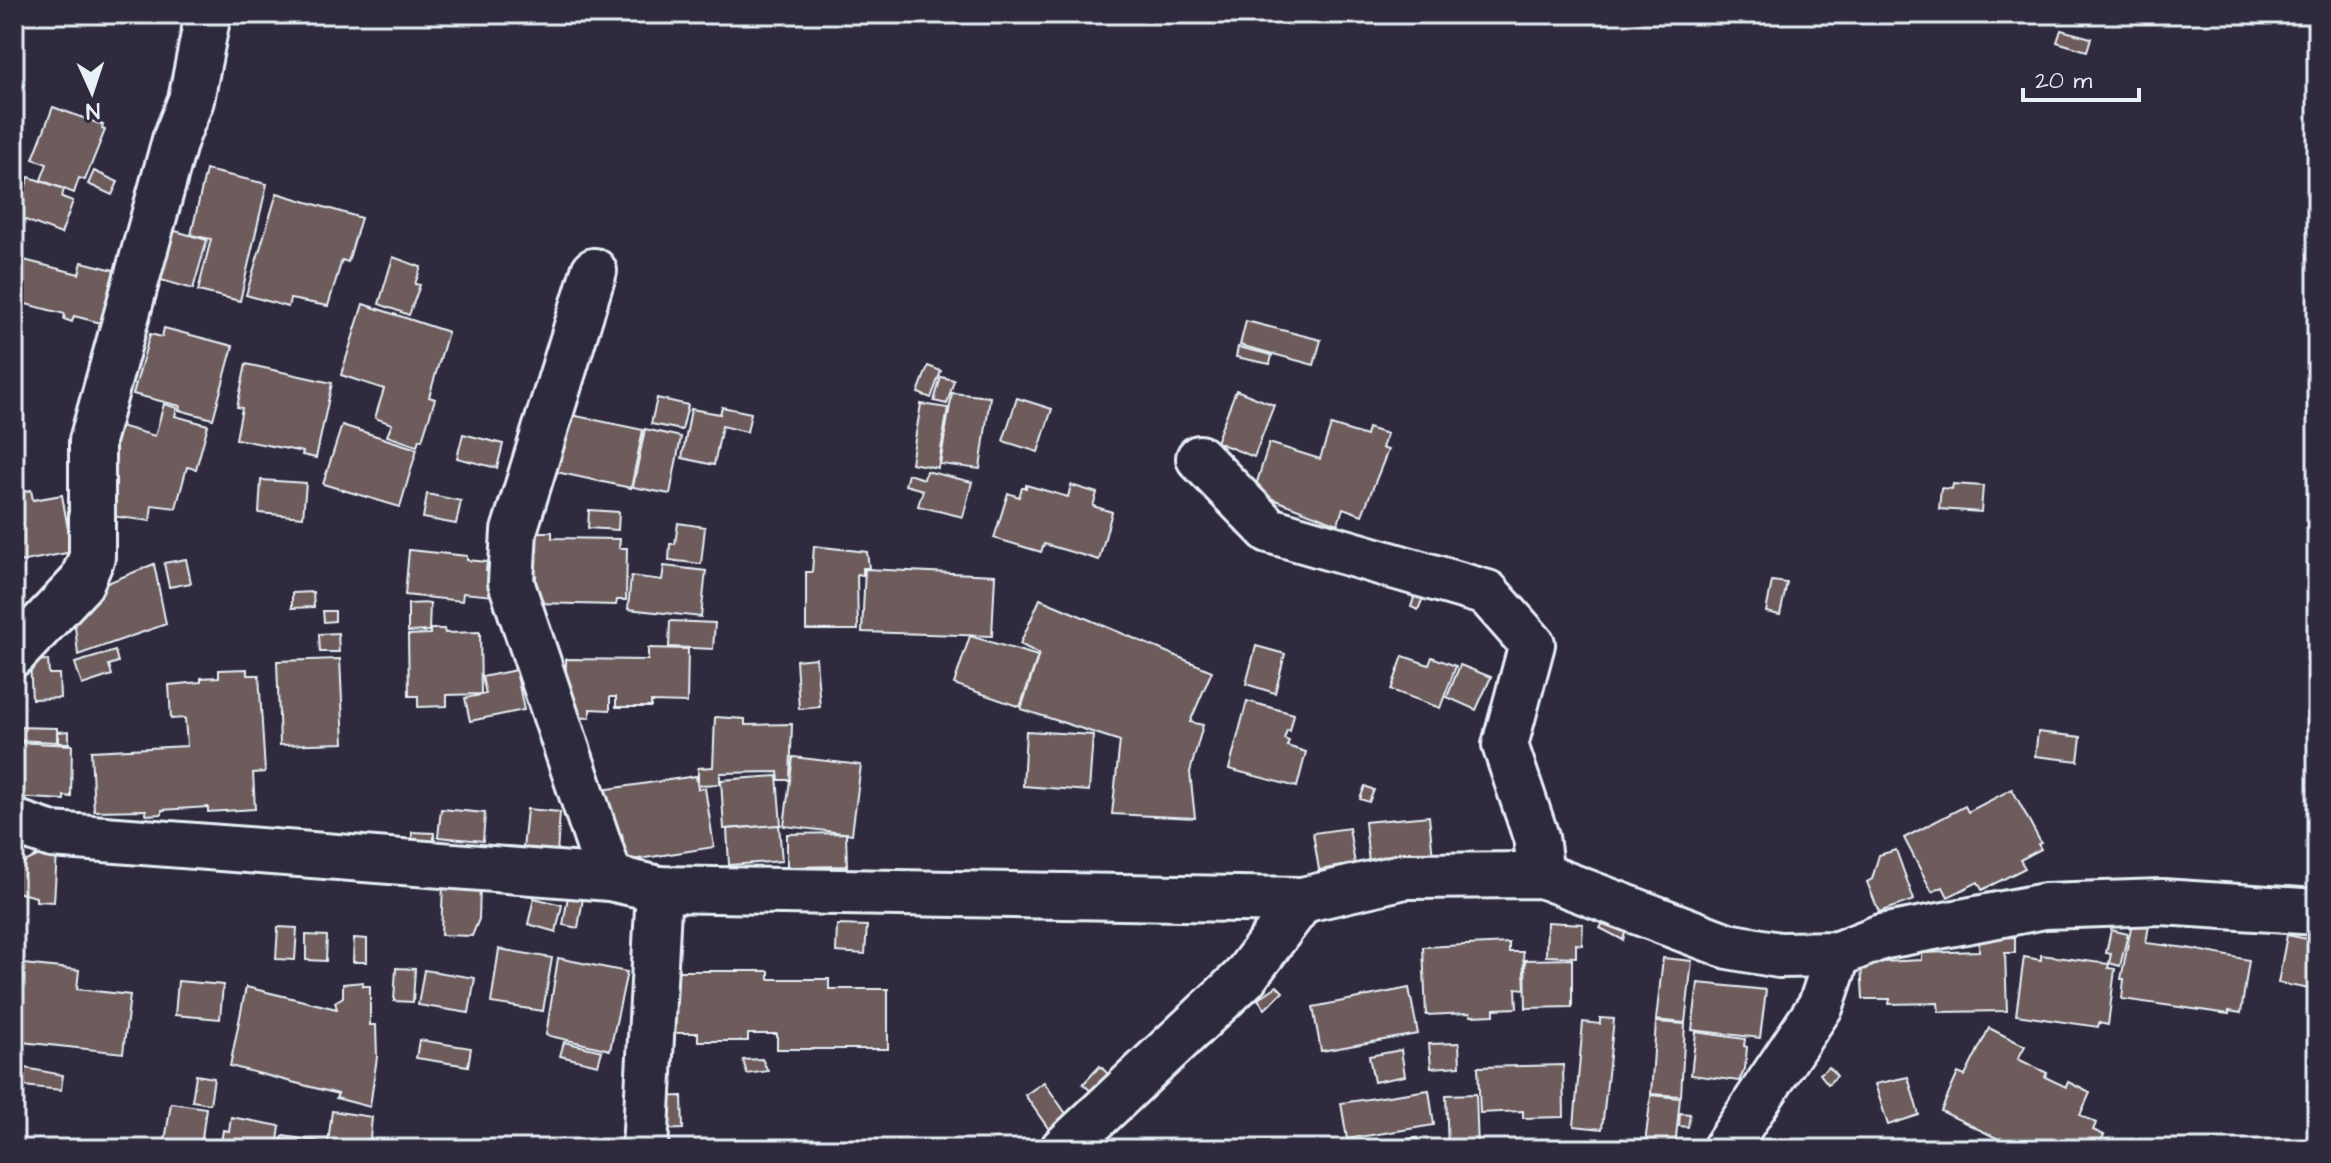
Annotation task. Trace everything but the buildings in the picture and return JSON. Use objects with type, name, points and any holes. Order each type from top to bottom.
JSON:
[{"type":"street","points":[[14,654],[81,583],[92,557],[92,441],[175,140],[191,100],[208,14]]},
{"type":"street","points":[[594,271],[514,531],[511,582],[610,878]]},
{"type":"street","points":[[1199,458],[1269,530],[1487,593],[1532,644],[1505,745],[1536,837],[1541,875]]},
{"type":"street","points":[[14,858],[33,829],[610,878],[659,889],[1302,900],[1405,876],[1541,875],[1728,946],[1779,955],[1838,954],[1881,937],[2045,906],[2162,902],[2317,912]]},
{"type":"street","points":[[645,1149],[659,889]]},
{"type":"street","points":[[1063,1149],[1244,978],[1302,900]]},
{"type":"street","points":[[1725,1149],[1821,1005],[1838,954]]}]
